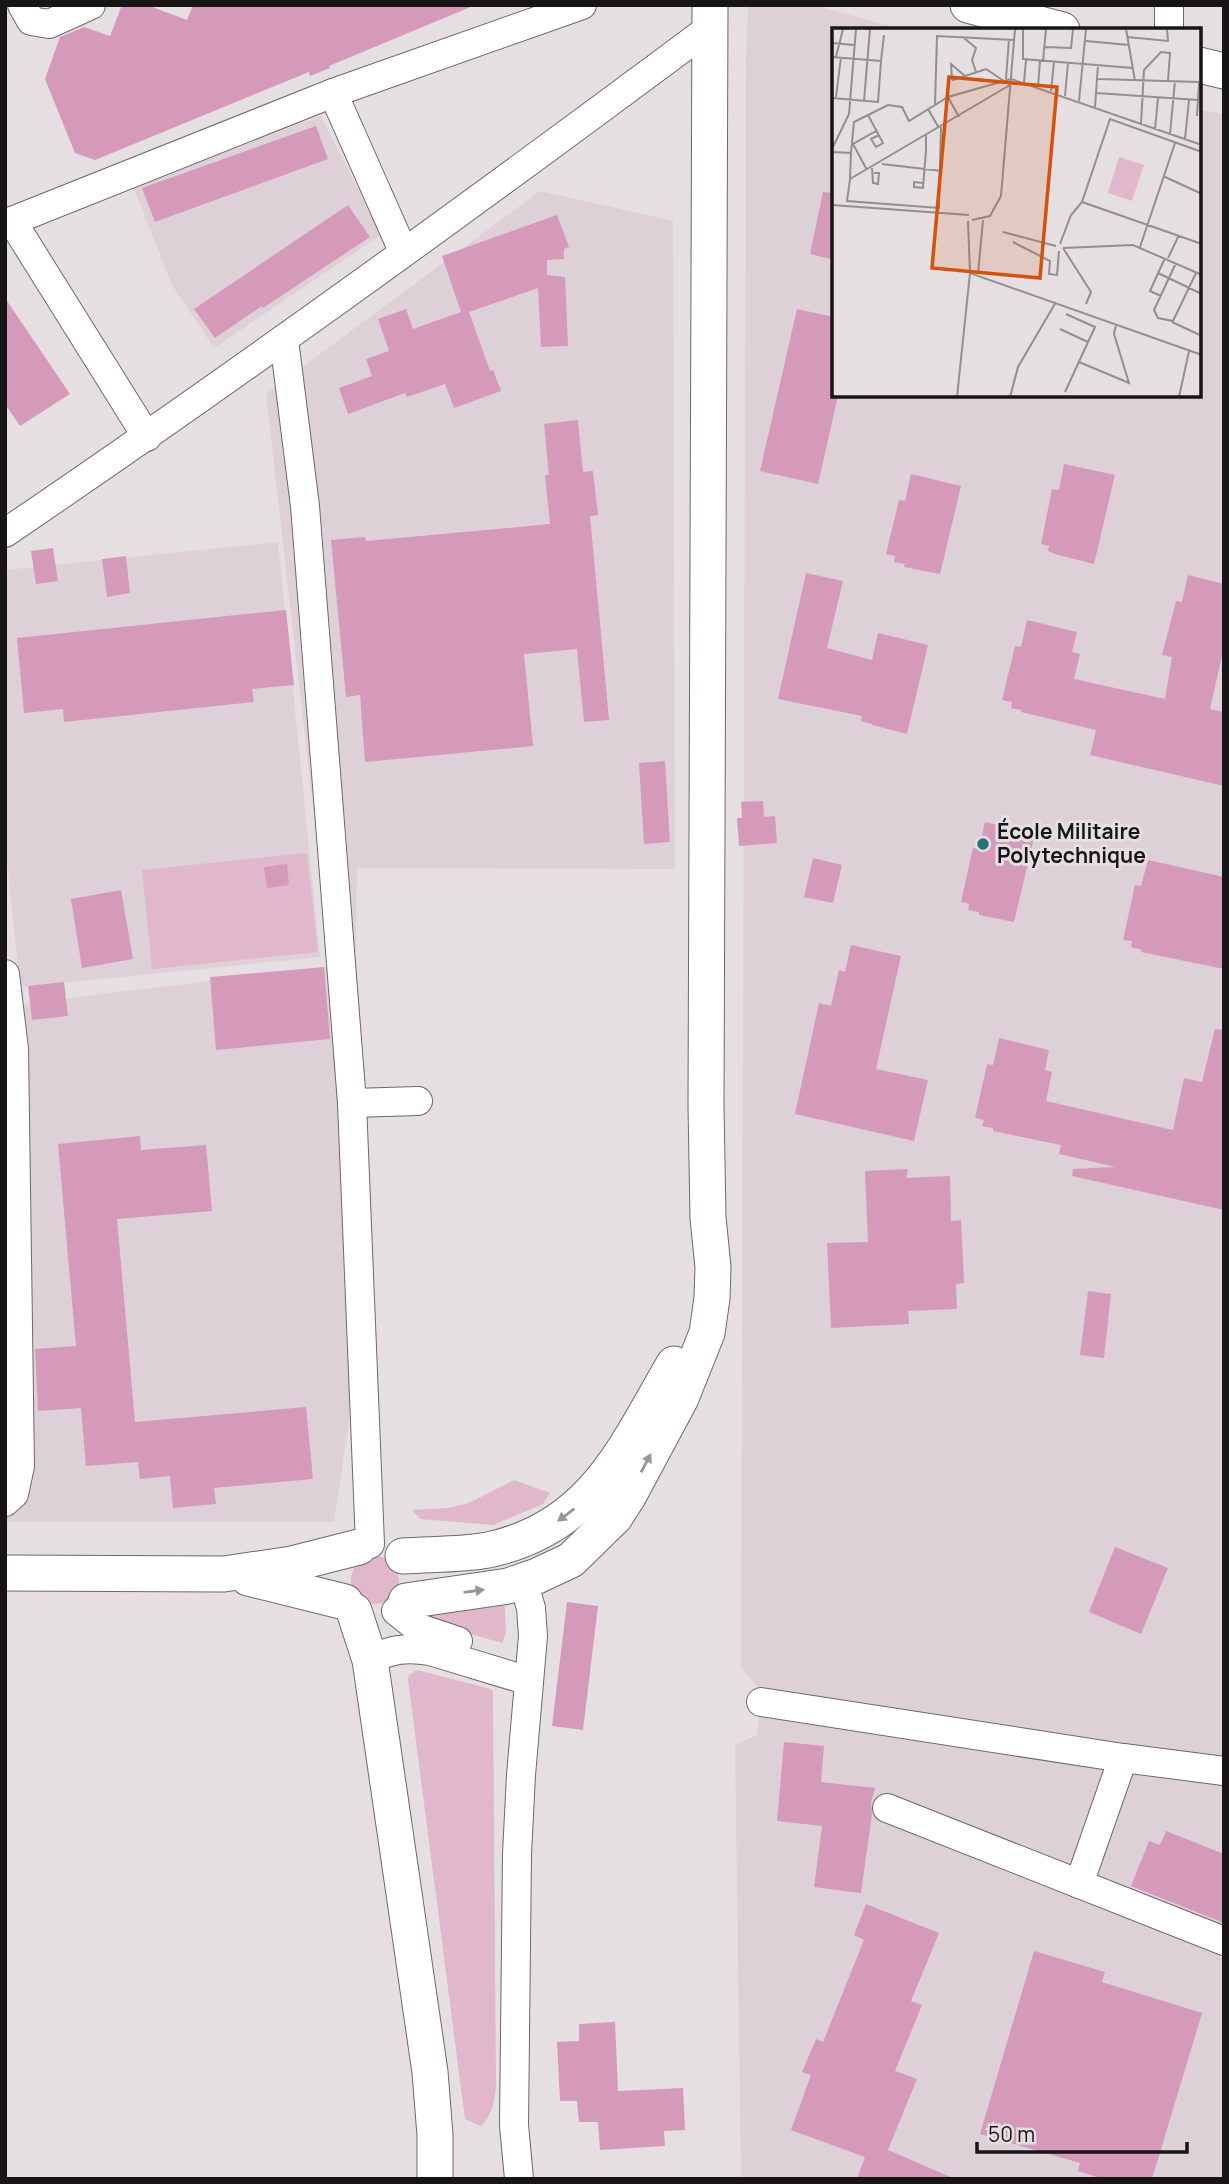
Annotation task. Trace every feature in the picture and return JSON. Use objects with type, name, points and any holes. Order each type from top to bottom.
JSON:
[{"type":"main road","points":[[968,5],[1019,12],[1057,28]]},
{"type":"main road","points":[[224,1574],[378,1608],[508,1586],[571,1560],[615,1517],[681,1398],[707,1333],[713,1268],[708,1218],[706,1106],[710,16]]},
{"type":"main road","points":[[1201,65],[1224,71]]},
{"type":"main road","points":[[403,1556],[485,1550],[516,1543],[546,1530],[576,1508],[599,1485],[619,1457],[674,1363],[687,1328],[694,1292],[697,1251],[708,1218]]},
{"type":"main road","points":[[5,1573],[224,1574],[292,1564],[364,1545],[382,1544],[394,1548],[403,1556],[410,1566],[412,1577],[411,1590],[378,1608]]},
{"type":"main road","points":[[364,1545],[348,1555],[341,1566],[338,1578],[340,1591],[378,1608]]},
{"type":"main road","points":[[378,1608],[370,1660],[430,2072],[435,2179]]},
{"type":"street","points":[[22,5],[31,21],[49,24],[92,5]]},
{"type":"street","points":[[147,437],[8,223],[333,93],[582,5]]},
{"type":"street","points":[[1169,5],[1169,28]]},
{"type":"street","points":[[5,533],[147,437],[522,167],[710,16]]},
{"type":"street","points":[[333,93],[403,251]]},
{"type":"street","points":[[284,340],[305,506],[352,1103],[364,1545]]},
{"type":"street","points":[[5,974],[14,1049],[10,1068],[20,1466],[14,1494],[5,1502]]},
{"type":"street","points":[[352,1103],[418,1101]]},
{"type":"street","points":[[519,2179],[514,2125],[517,1854],[533,1622],[523,1581]]},
{"type":"street","points":[[378,1608],[427,1632],[530,1672]]},
{"type":"street","points":[[370,1660],[391,1650],[415,1648],[530,1672]]},
{"type":"street","points":[[761,1702],[1123,1758],[1224,1770]]},
{"type":"street","points":[[1079,1884],[1123,1758]]},
{"type":"street","points":[[887,1808],[1224,1941]]},
{"type":"shaded area","name":"École Militaire Polytechnique","points":[[748,5],[813,5],[898,28],[832,28],[832,397],[1201,397],[1201,109],[1224,115],[1224,2179],[741,2179],[735,1745],[757,1735],[761,1703],[758,1687],[741,1668]]},
{"type":"shaded area","points":[[321,116],[381,235],[214,348],[172,285],[133,186]]},
{"type":"shaded area","points":[[540,191],[673,221],[675,869],[357,868],[349,1421],[334,1522],[5,1522],[5,1006],[331,966],[266,394]]},
{"type":"shaded area","points":[[278,542],[320,957],[20,987],[5,843],[5,570]]},
{"type":"shaded area","points":[[307,853],[318,952],[152,969],[142,870]]},
{"type":"shaded area","points":[[514,1480],[550,1493],[543,1504],[493,1525],[420,1519],[412,1510],[448,1508],[469,1503]]},
{"type":"shaded area","points":[[375,1556],[392,1563],[399,1580],[392,1597],[375,1604],[358,1597],[351,1580],[358,1563]]},
{"type":"shaded area","points":[[504,1594],[506,1633],[502,1643],[442,1626],[431,1620],[426,1611]]},
{"type":"shaded area","points":[[417,1670],[491,1689],[493,1692],[496,2087],[492,2108],[481,2126],[465,2119],[408,1680],[409,1675]]},
{"type":"building","points":[[122,5],[147,5],[187,20],[193,5],[473,6],[329,66],[330,68],[310,76],[309,72],[95,160],[75,153],[45,79],[60,37],[84,27],[110,36]]},
{"type":"building","points":[[316,126],[328,159],[155,222],[142,188]]},
{"type":"building","points":[[823,192],[832,193],[832,260],[810,254]]},
{"type":"building","points":[[348,205],[370,237],[215,338],[194,309]]},
{"type":"building","points":[[557,215],[569,247],[564,249],[564,259],[547,260],[547,275],[565,277],[568,346],[541,347],[538,288],[469,312],[490,371],[493,370],[501,391],[454,408],[445,384],[407,397],[405,393],[348,414],[339,388],[372,376],[366,359],[389,351],[378,319],[406,309],[413,329],[461,312],[442,256]]},
{"type":"building","points":[[5,298],[70,394],[20,426],[5,404]]},
{"type":"building","points":[[797,309],[832,317],[832,397],[838,397],[818,484],[760,471]]},
{"type":"building","points":[[578,420],[583,472],[593,471],[598,515],[590,516],[609,720],[584,722],[577,649],[524,654],[533,746],[365,762],[360,695],[346,697],[331,540],[365,537],[366,541],[550,524],[544,424]]},
{"type":"building","points":[[1064,464],[1115,475],[1094,564],[1058,555],[1048,551],[1049,546],[1041,544],[1052,489],[1059,490]]},
{"type":"building","points":[[911,474],[961,486],[940,574],[904,567],[905,564],[894,562],[895,556],[886,554],[899,500],[905,501]]},
{"type":"building","points":[[53,548],[58,581],[36,584],[31,551]]},
{"type":"building","points":[[126,556],[130,593],[107,597],[102,559]]},
{"type":"building","points":[[806,573],[843,581],[827,648],[872,660],[878,633],[928,645],[907,734],[861,721],[862,716],[778,699]]},
{"type":"building","points":[[1188,575],[1224,584],[1224,647],[1210,709],[1224,712],[1224,786],[1090,755],[1096,730],[1021,712],[1011,708],[1012,702],[1002,700],[1015,646],[1021,647],[1027,620],[1077,632],[1072,652],[1080,654],[1074,679],[1165,699],[1172,657],[1162,655],[1176,601],[1182,602]]},
{"type":"building","points":[[286,610],[294,685],[252,689],[254,702],[64,722],[63,709],[24,713],[17,638]]},
{"type":"building","points":[[665,761],[670,842],[644,844],[639,763]]},
{"type":"building","points":[[763,801],[764,817],[775,816],[777,843],[739,846],[737,818],[742,818],[741,802]]},
{"type":"building","points":[[985,822],[1035,834],[1014,922],[979,915],[979,912],[968,910],[969,904],[961,902],[973,848],[979,849]]},
{"type":"building","points":[[813,858],[842,865],[833,903],[804,897]]},
{"type":"building","points":[[1148,860],[1224,877],[1224,969],[1141,952],[1142,950],[1131,947],[1132,941],[1123,940],[1135,885],[1141,886]]},
{"type":"building","points":[[287,864],[289,885],[267,888],[264,867]]},
{"type":"building","points":[[121,890],[133,959],[82,968],[71,899]]},
{"type":"building","points":[[851,945],[901,956],[876,1069],[928,1080],[914,1141],[795,1114],[819,1003],[831,1006],[839,970],[845,972]]},
{"type":"building","points":[[324,967],[330,1039],[216,1050],[210,977]]},
{"type":"building","points":[[64,982],[68,1016],[32,1020],[28,986]]},
{"type":"building","points":[[1215,1029],[1224,1030],[1224,1210],[1072,1176],[1073,1169],[1116,1167],[1059,1154],[1061,1145],[993,1131],[993,1128],[982,1126],[984,1120],[975,1118],[987,1064],[993,1065],[999,1038],[1049,1050],[1045,1070],[1052,1072],[1046,1101],[1173,1130],[1184,1078],[1202,1082]]},
{"type":"building","points":[[140,1136],[141,1150],[206,1145],[212,1211],[117,1219],[135,1422],[306,1407],[313,1479],[214,1488],[216,1504],[173,1508],[170,1476],[140,1479],[138,1462],[86,1466],[81,1408],[38,1411],[35,1349],[76,1346],[58,1144]]},
{"type":"building","points":[[908,1169],[906,1178],[950,1176],[951,1221],[961,1220],[964,1283],[956,1284],[957,1309],[908,1311],[909,1324],[831,1328],[827,1243],[868,1242],[865,1171]]},
{"type":"building","points":[[1088,1291],[1111,1294],[1104,1358],[1080,1355]]},
{"type":"building","points":[[1115,1547],[1168,1568],[1141,1634],[1089,1612]]},
{"type":"building","points":[[567,1602],[598,1606],[583,1730],[552,1726]]},
{"type":"building","points":[[784,1742],[824,1746],[821,1782],[875,1788],[861,1893],[814,1887],[822,1826],[777,1821]]},
{"type":"building","points":[[1166,1831],[1224,1854],[1224,1923],[1131,1886],[1149,1841],[1160,1845]]},
{"type":"building","points":[[866,1904],[939,1933],[911,2001],[922,2005],[895,2071],[917,2079],[888,2150],[955,2179],[857,2179],[865,2157],[791,2130],[811,2075],[802,2072],[816,2039],[823,2042],[864,1940],[854,1935]]},
{"type":"building","points":[[1034,1951],[1105,1972],[1102,1982],[1202,2013],[1152,2179],[1103,2179],[1078,2171],[1080,2163],[980,2134]]},
{"type":"building","points":[[615,2022],[618,2091],[683,2088],[685,2130],[664,2131],[665,2146],[600,2150],[598,2122],[579,2122],[577,2101],[560,2101],[557,2042],[579,2041],[579,2024]]},
{"type":"place","name":"École Militaire Polytechnique","points":[[983,844]]}]
